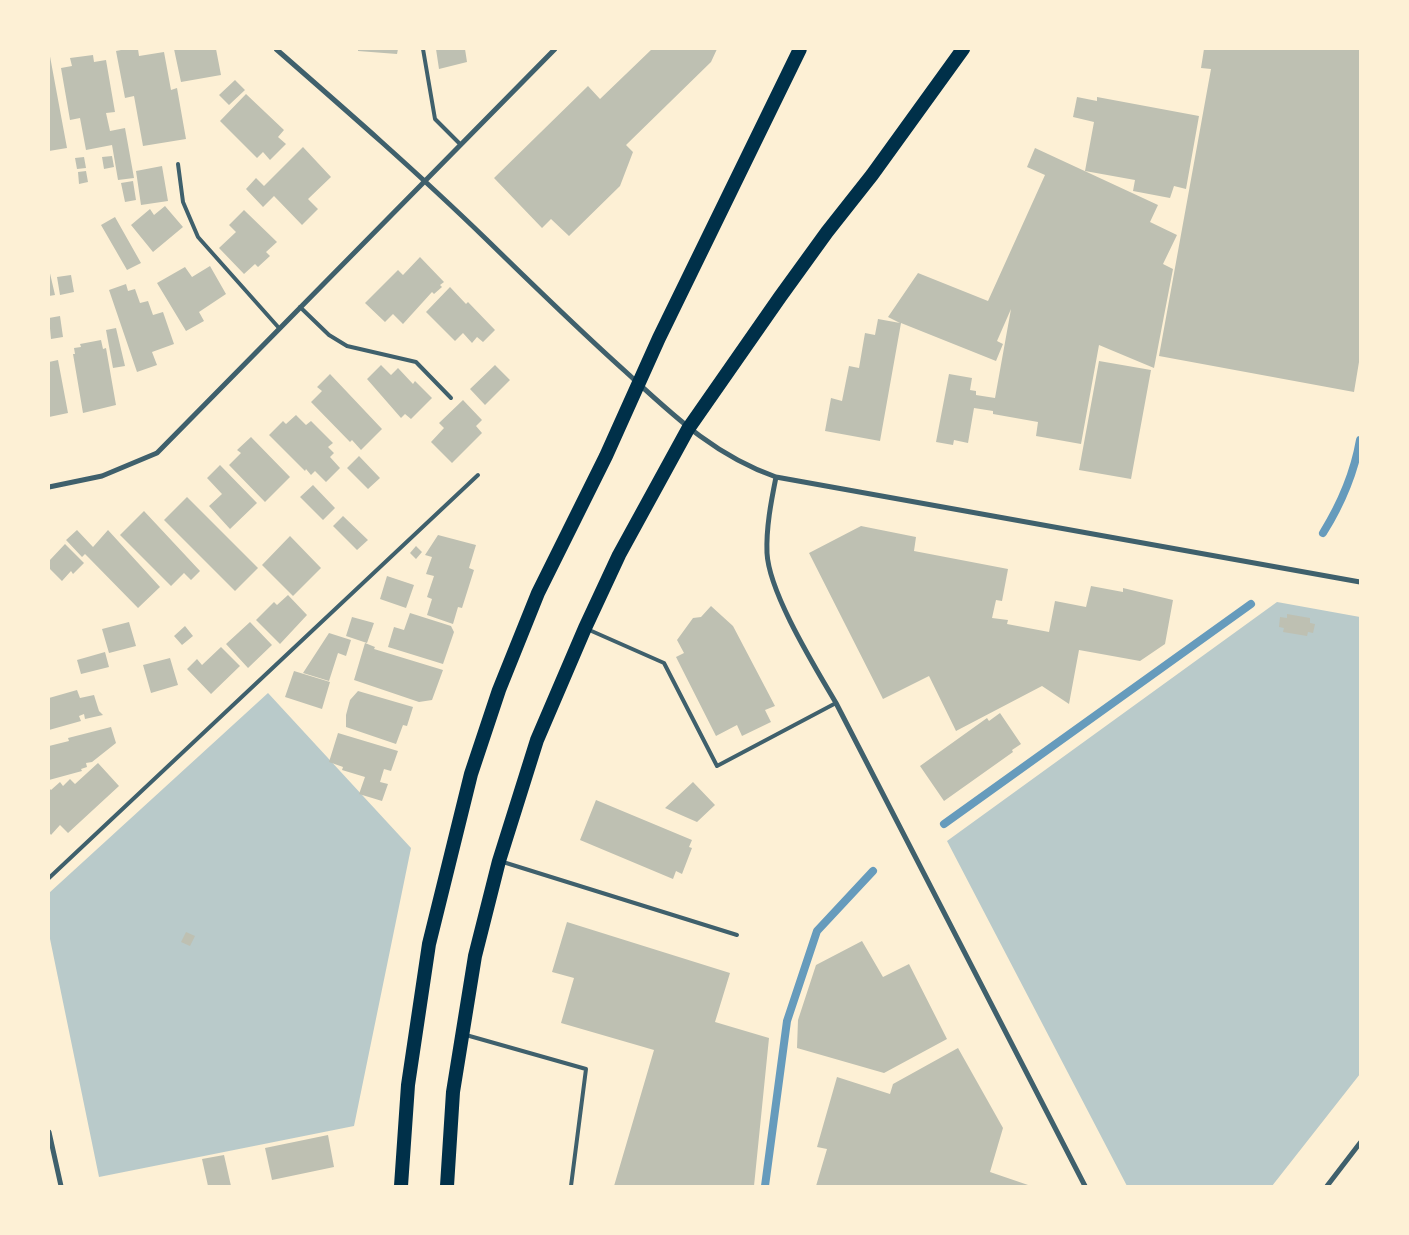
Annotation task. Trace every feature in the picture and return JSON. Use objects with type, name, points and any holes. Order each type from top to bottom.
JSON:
[{"type":"highway","points":[[402,1186],[408,1085],[429,944],[470,774],[499,690],[538,593],[606,456],[638,383],[800,49]]},
{"type":"highway","points":[[447,1186],[453,1092],[461,1034],[475,956],[499,861],[537,740],[618,555],[688,428],[816,246],[872,175],[963,49]]},
{"type":"street","points":[[276,49],[424,180],[638,383],[688,428],[725,455],[776,477],[1360,582]]},
{"type":"street","points":[[49,487],[102,476],[157,453],[555,49]]},
{"type":"street","points":[[776,477],[767,536],[770,575],[799,638],[836,703],[1085,1186]]},
{"type":"street","points":[[49,1132],[61,1186]]},
{"type":"street","points":[[1327,1186],[1360,1144]]},
{"type":"lane","points":[[422,49],[435,118],[460,144]]},
{"type":"lane","points":[[178,164],[183,202],[198,237],[279,328]]},
{"type":"lane","points":[[300,306],[329,335],[347,346],[416,362],[451,398]]},
{"type":"lane","points":[[49,878],[478,475]]},
{"type":"lane","points":[[585,628],[664,663],[717,766],[836,703]]},
{"type":"lane","points":[[499,861],[737,934]]},
{"type":"lane","points":[[461,1034],[586,1069],[571,1186]]},
{"type":"shaded area","points":[[1277,602],[1360,617],[1360,1074],[1272,1186],[1127,1186],[947,841]]},
{"type":"shaded area","points":[[268,693],[411,848],[354,1126],[99,1177],[49,934],[49,893]]},
{"type":"building","points":[[138,49],[139,56],[164,52],[171,90],[177,88],[186,139],[143,146],[134,96],[125,98],[116,51]]},
{"type":"building","points":[[174,49],[216,49],[221,75],[181,82]]},
{"type":"building","points":[[358,49],[398,49],[397,54],[358,51]]},
{"type":"building","points":[[436,49],[465,49],[467,62],[439,69]]},
{"type":"building","points":[[652,49],[717,49],[711,62],[626,145],[633,152],[620,186],[569,236],[551,219],[542,228],[494,178],[588,86],[600,99]]},
{"type":"building","points":[[1204,49],[1360,49],[1360,356],[1354,392],[1159,356],[1211,69],[1201,68]]},
{"type":"building","points":[[49,51],[67,148],[49,151]]},
{"type":"building","points":[[93,55],[94,62],[106,60],[115,112],[106,113],[110,131],[125,128],[134,178],[118,180],[112,145],[86,150],[80,118],[70,120],[61,68],[72,66],[70,58]]},
{"type":"building","points":[[235,80],[245,90],[229,105],[219,95]]},
{"type":"building","points":[[246,94],[284,130],[278,137],[286,144],[270,160],[263,152],[257,158],[220,121]]},
{"type":"building","points":[[1077,97],[1097,101],[1097,97],[1199,116],[1186,189],[1174,186],[1170,198],[1133,191],[1135,180],[1085,171],[1094,122],[1073,117]]},
{"type":"building","points":[[303,147],[331,177],[308,199],[318,209],[302,225],[274,196],[263,207],[246,189],[256,178],[264,186]]},
{"type":"building","points":[[1035,148],[1158,205],[1150,222],[1177,235],[1163,264],[1173,269],[1154,368],[1099,345],[1081,444],[1036,436],[1038,422],[993,414],[993,411],[974,408],[968,443],[954,440],[953,445],[936,442],[949,374],[972,378],[970,390],[976,391],[976,395],[995,398],[1011,309],[997,341],[1003,344],[996,361],[901,323],[880,441],[825,431],[831,398],[842,401],[849,366],[859,368],[865,333],[875,335],[878,319],[900,323],[888,317],[918,273],[988,301],[1045,175],[1027,167]]},
{"type":"building","points":[[112,156],[114,167],[104,169],[102,157]]},
{"type":"building","points":[[84,157],[86,168],[77,169],[75,158]]},
{"type":"building","points":[[162,166],[168,201],[141,205],[136,171]]},
{"type":"building","points":[[86,171],[88,182],[79,184],[78,172]]},
{"type":"building","points":[[133,181],[136,200],[125,202],[121,183]]},
{"type":"building","points":[[165,206],[183,227],[153,252],[131,225],[150,209],[154,215]]},
{"type":"building","points":[[244,210],[277,242],[266,252],[270,256],[258,267],[255,264],[244,274],[219,248],[236,232],[229,225]]},
{"type":"building","points":[[115,217],[141,263],[127,270],[101,225]]},
{"type":"building","points":[[420,257],[444,282],[440,285],[442,287],[434,294],[432,292],[403,324],[393,314],[385,322],[365,303],[398,270],[403,275]]},
{"type":"building","points":[[210,266],[226,294],[199,312],[204,321],[186,331],[157,283],[185,267],[192,277]]},
{"type":"building","points":[[49,269],[55,295],[49,296]]},
{"type":"building","points":[[71,275],[74,292],[60,295],[57,277]]},
{"type":"building","points":[[126,284],[128,291],[135,289],[140,303],[148,301],[153,315],[163,312],[174,344],[152,352],[157,365],[137,372],[109,290]]},
{"type":"building","points":[[450,287],[466,304],[468,302],[495,330],[483,342],[477,337],[472,343],[463,333],[455,341],[426,312]]},
{"type":"building","points":[[60,316],[63,337],[51,339],[49,318]]},
{"type":"building","points":[[116,328],[125,366],[113,368],[106,330]]},
{"type":"building","points":[[101,340],[103,349],[106,348],[116,405],[83,413],[73,354],[75,354],[74,348],[81,347],[80,344]]},
{"type":"building","points":[[58,360],[68,413],[49,417],[49,362]]},
{"type":"building","points":[[1099,361],[1151,370],[1131,479],[1079,470]]},
{"type":"building","points":[[381,365],[391,375],[398,368],[413,384],[415,381],[432,398],[411,419],[405,414],[401,418],[367,379]]},
{"type":"building","points":[[495,365],[510,380],[485,405],[470,389]]},
{"type":"building","points":[[330,374],[382,429],[361,450],[352,440],[350,442],[311,402],[322,391],[317,387]]},
{"type":"building","points":[[463,400],[482,420],[476,426],[482,433],[452,463],[431,442],[444,428],[439,423]]},
{"type":"building","points":[[296,415],[306,425],[311,421],[333,443],[328,447],[334,453],[330,457],[340,468],[326,482],[315,471],[311,475],[306,469],[305,471],[269,435],[283,421],[286,424]]},
{"type":"building","points":[[251,437],[290,477],[265,502],[229,465],[241,453],[237,450]]},
{"type":"building","points":[[359,456],[380,478],[368,489],[347,468]]},
{"type":"building","points":[[220,465],[257,503],[230,529],[209,506],[222,494],[207,478]]},
{"type":"building","points":[[313,485],[335,508],[323,520],[300,497]]},
{"type":"building","points":[[187,497],[258,568],[235,591],[164,520]]},
{"type":"building","points":[[144,511],[200,571],[191,580],[184,573],[171,586],[120,535]]},
{"type":"building","points":[[343,516],[368,540],[357,550],[333,526]]},
{"type":"building","points":[[861,526],[916,537],[914,551],[1008,569],[1002,601],[996,600],[992,618],[1008,620],[1007,624],[1049,632],[1055,601],[1086,607],[1091,586],[1123,592],[1123,588],[1173,600],[1165,644],[1140,661],[1079,650],[1069,704],[1042,686],[956,731],[929,676],[883,699],[809,553]]},
{"type":"building","points":[[77,530],[93,547],[108,530],[160,587],[138,608],[85,554],[82,557],[66,540]]},
{"type":"building","points":[[438,535],[476,545],[469,568],[474,570],[462,608],[458,607],[453,624],[427,615],[432,599],[427,597],[434,576],[426,574],[432,557],[425,555]]},
{"type":"building","points":[[290,536],[321,568],[293,596],[262,565]]},
{"type":"building","points":[[65,544],[84,563],[73,574],[71,571],[62,581],[49,568],[49,561]]},
{"type":"building","points":[[416,546],[422,552],[416,559],[410,553]]},
{"type":"building","points":[[387,576],[414,585],[406,608],[380,599]]},
{"type":"building","points":[[288,595],[307,615],[280,644],[256,620],[274,602],[277,605]]},
{"type":"building","points":[[711,606],[733,626],[775,706],[765,710],[771,722],[742,736],[737,725],[716,736],[676,657],[684,653],[677,640],[693,618],[701,617]]},
{"type":"building","points":[[410,613],[451,626],[454,632],[443,664],[388,647],[394,627],[404,630]]},
{"type":"building","points":[[1287,614],[1310,618],[1310,623],[1315,624],[1313,633],[1308,632],[1307,636],[1283,632],[1284,628],[1279,627],[1280,617],[1287,618]]},
{"type":"building","points":[[352,617],[374,623],[367,643],[346,636]]},
{"type":"building","points":[[129,622],[136,646],[109,653],[102,629]]},
{"type":"building","points":[[250,622],[272,645],[248,668],[226,644]]},
{"type":"building","points":[[185,626],[193,636],[182,645],[174,636]]},
{"type":"building","points":[[329,633],[351,640],[346,656],[338,653],[329,681],[303,673]]},
{"type":"building","points":[[365,643],[375,647],[374,649],[443,670],[432,700],[419,702],[354,680]]},
{"type":"building","points":[[221,647],[240,666],[211,694],[187,669],[197,659],[202,665]]},
{"type":"building","points":[[105,652],[109,667],[81,674],[77,660]]},
{"type":"building","points":[[170,658],[178,685],[151,693],[143,665]]},
{"type":"building","points":[[294,671],[330,682],[322,709],[285,697]]},
{"type":"building","points":[[77,690],[80,698],[94,695],[99,711],[103,715],[85,719],[84,714],[79,716],[81,721],[49,730],[49,698]]},
{"type":"building","points":[[358,691],[413,707],[407,726],[403,725],[396,744],[346,727],[346,715],[350,700]]},
{"type":"building","points":[[1000,713],[1021,744],[1012,750],[1013,752],[944,801],[920,766],[987,718],[989,721]]},
{"type":"building","points":[[111,727],[116,743],[92,762],[86,763],[87,767],[81,769],[82,771],[49,780],[49,746],[69,741],[68,738]]},
{"type":"building","points":[[338,733],[398,751],[391,771],[384,769],[380,782],[388,784],[382,801],[359,794],[365,777],[342,770],[343,767],[329,762]]},
{"type":"building","points":[[98,763],[119,786],[68,833],[60,825],[51,835],[49,832],[49,788],[51,790],[60,782],[63,786],[70,779],[75,784]]},
{"type":"building","points":[[693,782],[715,805],[697,822],[665,808]]},
{"type":"building","points":[[596,800],[692,840],[689,847],[692,848],[682,874],[676,871],[673,879],[580,840]]},
{"type":"building","points":[[567,922],[730,973],[715,1022],[769,1038],[754,1186],[614,1186],[654,1050],[561,1023],[574,978],[552,972]]},
{"type":"building","points":[[186,932],[195,936],[190,946],[181,942]]},
{"type":"building","points":[[862,941],[883,977],[909,964],[947,1039],[884,1073],[797,1048],[798,1020],[816,965]]},
{"type":"building","points":[[958,1048],[1003,1128],[990,1172],[1031,1186],[816,1186],[827,1149],[817,1147],[837,1077],[890,1094],[893,1084]]},
{"type":"building","points":[[328,1135],[334,1167],[272,1180],[265,1148]]},
{"type":"building","points":[[224,1155],[231,1186],[208,1186],[202,1159]]},
{"type":"waterway","points":[[1323,533],[1336,511],[1346,488],[1360,440]]},
{"type":"waterway","points":[[944,824],[1251,604]]},
{"type":"waterway","points":[[765,1186],[787,1021],[817,931],[873,871]]}]
